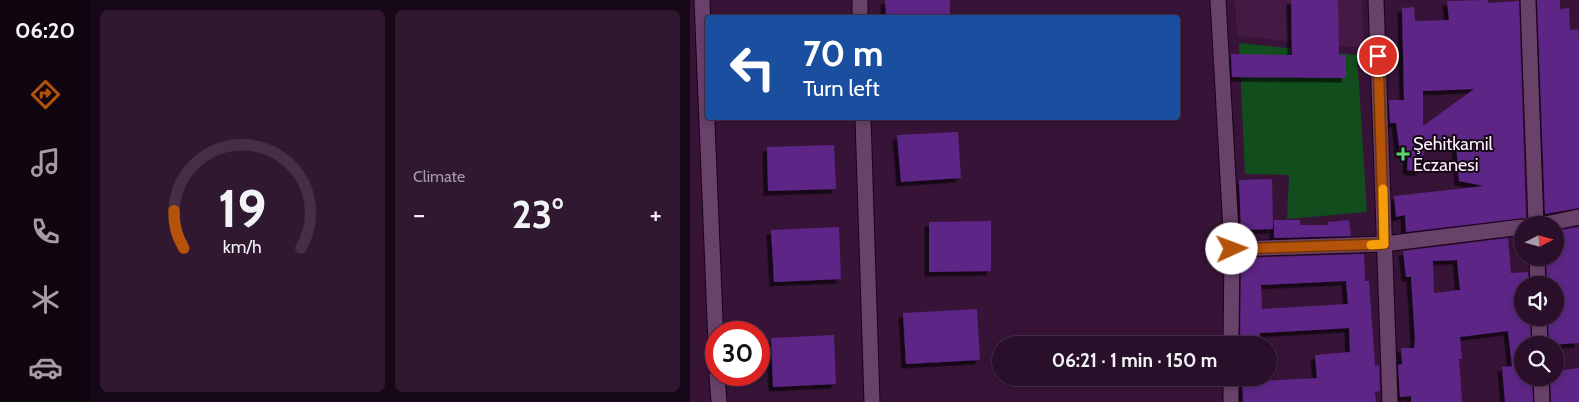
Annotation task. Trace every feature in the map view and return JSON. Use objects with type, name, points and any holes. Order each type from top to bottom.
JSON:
[{"type":"street","points":[[702,0],[705,74]]},
{"type":"street","points":[[860,0],[860,15]]},
{"type":"street","points":[[1218,0],[1232,249],[1231,336]]},
{"type":"street","points":[[1376,0],[1390,402]]},
{"type":"street","points":[[1528,0],[1536,216]]},
{"type":"street","points":[[707,120],[715,321]]},
{"type":"street","points":[[864,120],[872,402]]},
{"type":"street","points":[[1564,220],[1579,217]]},
{"type":"street","points":[[1232,249],[1384,244],[1514,229]]},
{"type":"street","points":[[718,386],[718,402]]},
{"type":"street","points":[[1231,386],[1231,402]]},
{"type":"street","points":[[1541,386],[1542,402]]},
{"type":"shaded area","points":[[1235,0],[1362,0],[1364,48],[1237,36]]},
{"type":"green space","points":[[1239,43],[1357,55],[1367,212],[1287,219],[1289,175],[1245,174]]},
{"type":"building","points":[[885,0],[950,0],[950,15],[886,15]]},
{"type":"building","points":[[1291,0],[1338,0],[1339,55],[1346,55],[1346,78],[1232,77],[1231,54],[1292,55]]},
{"type":"building","points":[[1488,0],[1488,3],[1519,1],[1526,216],[1514,216],[1514,219],[1406,232],[1405,215],[1396,217],[1394,196],[1484,186],[1459,181],[1456,143],[1425,145],[1420,172],[1407,170],[1408,154],[1400,154],[1396,123],[1390,123],[1389,100],[1404,100],[1402,8],[1414,7],[1415,21],[1449,20],[1447,1]],"holes":[[[1474,89],[1423,126],[1423,91]]]},
{"type":"building","points":[[1537,0],[1560,0],[1560,9],[1569,8],[1570,30],[1578,29],[1579,39],[1579,208],[1545,214]]},
{"type":"building","points":[[958,132],[961,178],[901,182],[897,135]]},
{"type":"building","points":[[834,145],[836,189],[768,191],[767,147]]},
{"type":"building","points":[[1272,179],[1273,229],[1241,230],[1239,180]]},
{"type":"building","points":[[1274,220],[1300,220],[1300,225],[1328,225],[1328,222],[1349,220],[1351,236],[1274,238]]},
{"type":"building","points":[[991,221],[991,271],[929,272],[929,222]]},
{"type":"building","points":[[839,227],[841,279],[774,282],[771,230]]},
{"type":"building","points":[[1579,227],[1579,343],[1564,344],[1564,336],[1549,336],[1548,326],[1564,326],[1564,276],[1547,276],[1546,266],[1564,266],[1564,230]]},
{"type":"building","points":[[1508,238],[1511,273],[1528,272],[1528,276],[1514,276],[1514,326],[1530,326],[1531,336],[1514,336],[1514,386],[1532,386],[1533,402],[1505,402],[1502,367],[1512,366],[1508,331],[1460,337],[1462,359],[1459,359],[1462,402],[1411,402],[1411,396],[1400,397],[1398,365],[1402,364],[1401,348],[1414,348],[1415,339],[1411,277],[1406,277],[1403,251]],"holes":[[[1457,260],[1460,290],[1434,293],[1433,261]]]},
{"type":"building","points":[[1364,254],[1365,281],[1369,281],[1375,366],[1379,365],[1380,391],[1375,392],[1376,402],[1243,402],[1242,386],[1277,386],[1277,380],[1317,378],[1315,355],[1350,352],[1349,328],[1260,333],[1260,336],[1240,336],[1241,258]],"holes":[[[1346,281],[1348,304],[1262,309],[1261,285]]]},
{"type":"building","points":[[977,309],[980,360],[906,364],[903,313]]},
{"type":"building","points":[[834,335],[836,384],[773,387],[771,338]]},
{"type":"building","points":[[1579,368],[1579,402],[1551,402],[1550,386],[1564,386],[1564,370]]},
{"type":"slow traffic","points":[[1371,245],[1384,244],[1383,189]]},
{"type":"place","name":"Şehitkamil Eczanesi","points":[[1403,154]]},
{"type":"route","points":[[1232,249],[1384,244],[1378,56]]}]
